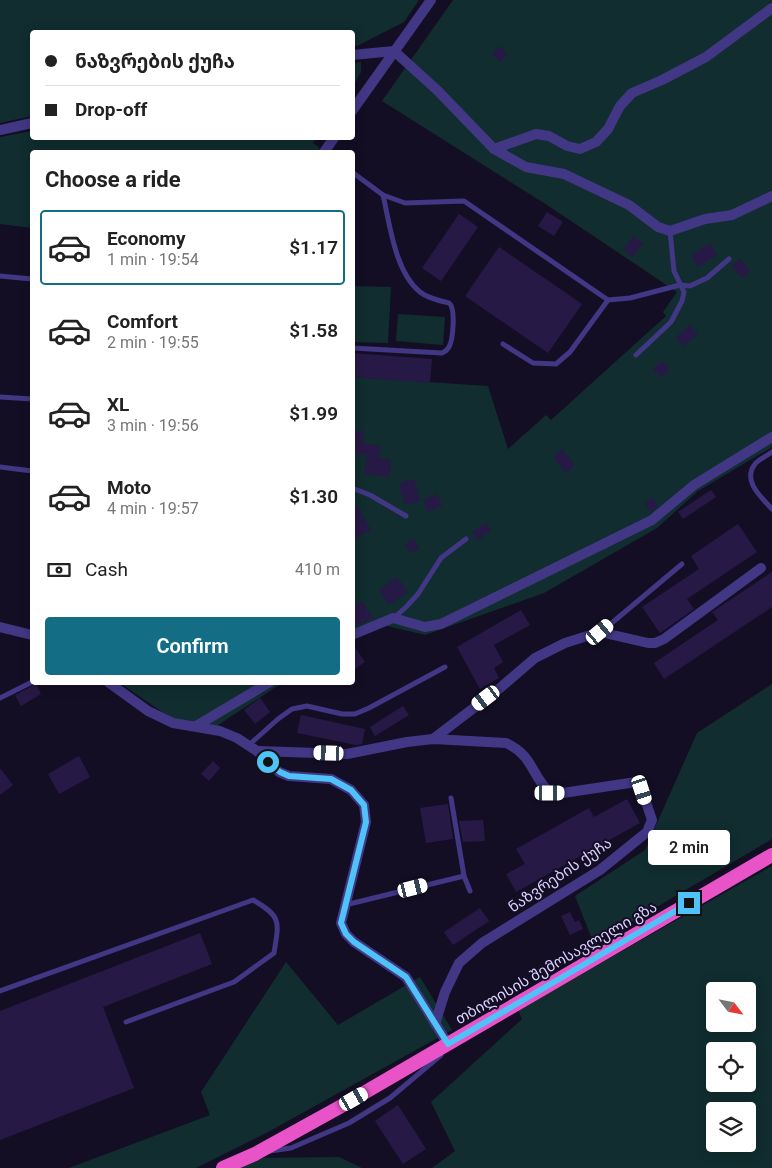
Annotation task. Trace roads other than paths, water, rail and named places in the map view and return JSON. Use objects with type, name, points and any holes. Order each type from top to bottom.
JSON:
[{"type":"highway","name":"თბილისის შემოსავლელი გზა","points":[[223,1168],[255,1154],[448,1044],[772,855]]},
{"type":"street","points":[[355,107],[431,0]]},
{"type":"street","points":[[494,149],[536,134],[550,136],[567,146],[580,149],[596,142],[608,129],[620,106],[632,93],[706,57],[772,8]]},
{"type":"street","points":[[355,55],[394,51],[437,90],[494,149],[526,168],[564,174],[629,205],[658,227],[670,232],[705,219],[732,215],[772,196]]},
{"type":"street","points":[[0,130],[30,123]]},
{"type":"street","points":[[355,634],[393,618],[425,627],[441,624],[652,520],[694,485],[772,437]]},
{"type":"street","points":[[600,632],[655,643],[664,639],[761,568]]},
{"type":"street","points":[[0,627],[30,634]]},
{"type":"street","name":"ნაზვრების ქუჩა","points":[[433,738],[500,688],[535,658],[565,643],[600,632]]},
{"type":"street","name":"ნაზვრების ქუჩა","points":[[112,685],[148,711],[173,723],[220,731],[253,748],[280,772],[289,776],[331,779],[351,790],[364,805],[366,822],[341,923],[346,934],[354,942],[406,977],[448,1044]]},
{"type":"street","points":[[196,726],[265,685]]},
{"type":"street","name":"ნაზვრების ქუჩა","points":[[253,748],[348,754],[433,738],[506,743],[517,748],[527,757],[537,779],[550,793],[563,793],[636,782],[642,790],[652,820],[647,832],[600,870],[482,943],[459,964],[445,992],[435,1024]]},
{"type":"lane","points":[[355,174],[383,195],[405,203],[464,201],[608,300],[630,298],[680,285],[690,286],[697,284],[729,259]]},
{"type":"lane","points":[[355,348],[442,353],[450,345],[454,312],[453,305],[422,293],[407,277],[400,266],[383,195]]},
{"type":"lane","points":[[636,355],[671,322],[682,301],[684,292],[674,271],[670,232]]},
{"type":"lane","points":[[0,276],[30,279]]},
{"type":"lane","points":[[503,344],[532,363],[556,364],[570,352],[608,300]]},
{"type":"lane","points":[[0,397],[30,399]]},
{"type":"lane","points":[[772,452],[756,463],[751,472],[751,484],[772,509]]},
{"type":"lane","points":[[0,467],[30,471]]},
{"type":"lane","points":[[355,489],[370,495],[406,516]]},
{"type":"lane","points":[[393,618],[418,594],[441,558],[466,539]]},
{"type":"lane","points":[[600,632],[682,564]]},
{"type":"lane","points":[[253,748],[278,719],[292,709],[307,706],[355,714],[445,667]]},
{"type":"lane","points":[[0,698],[30,683]]},
{"type":"lane","points":[[451,798],[464,876],[470,891]]},
{"type":"lane","points":[[344,905],[464,876]]},
{"type":"lane","points":[[0,991],[253,900],[272,912],[278,927],[274,953],[234,982],[126,1022]]},
{"type":"lane","points":[[255,1154],[291,1148],[349,1124],[390,1098],[410,1079],[474,1029]]}]
